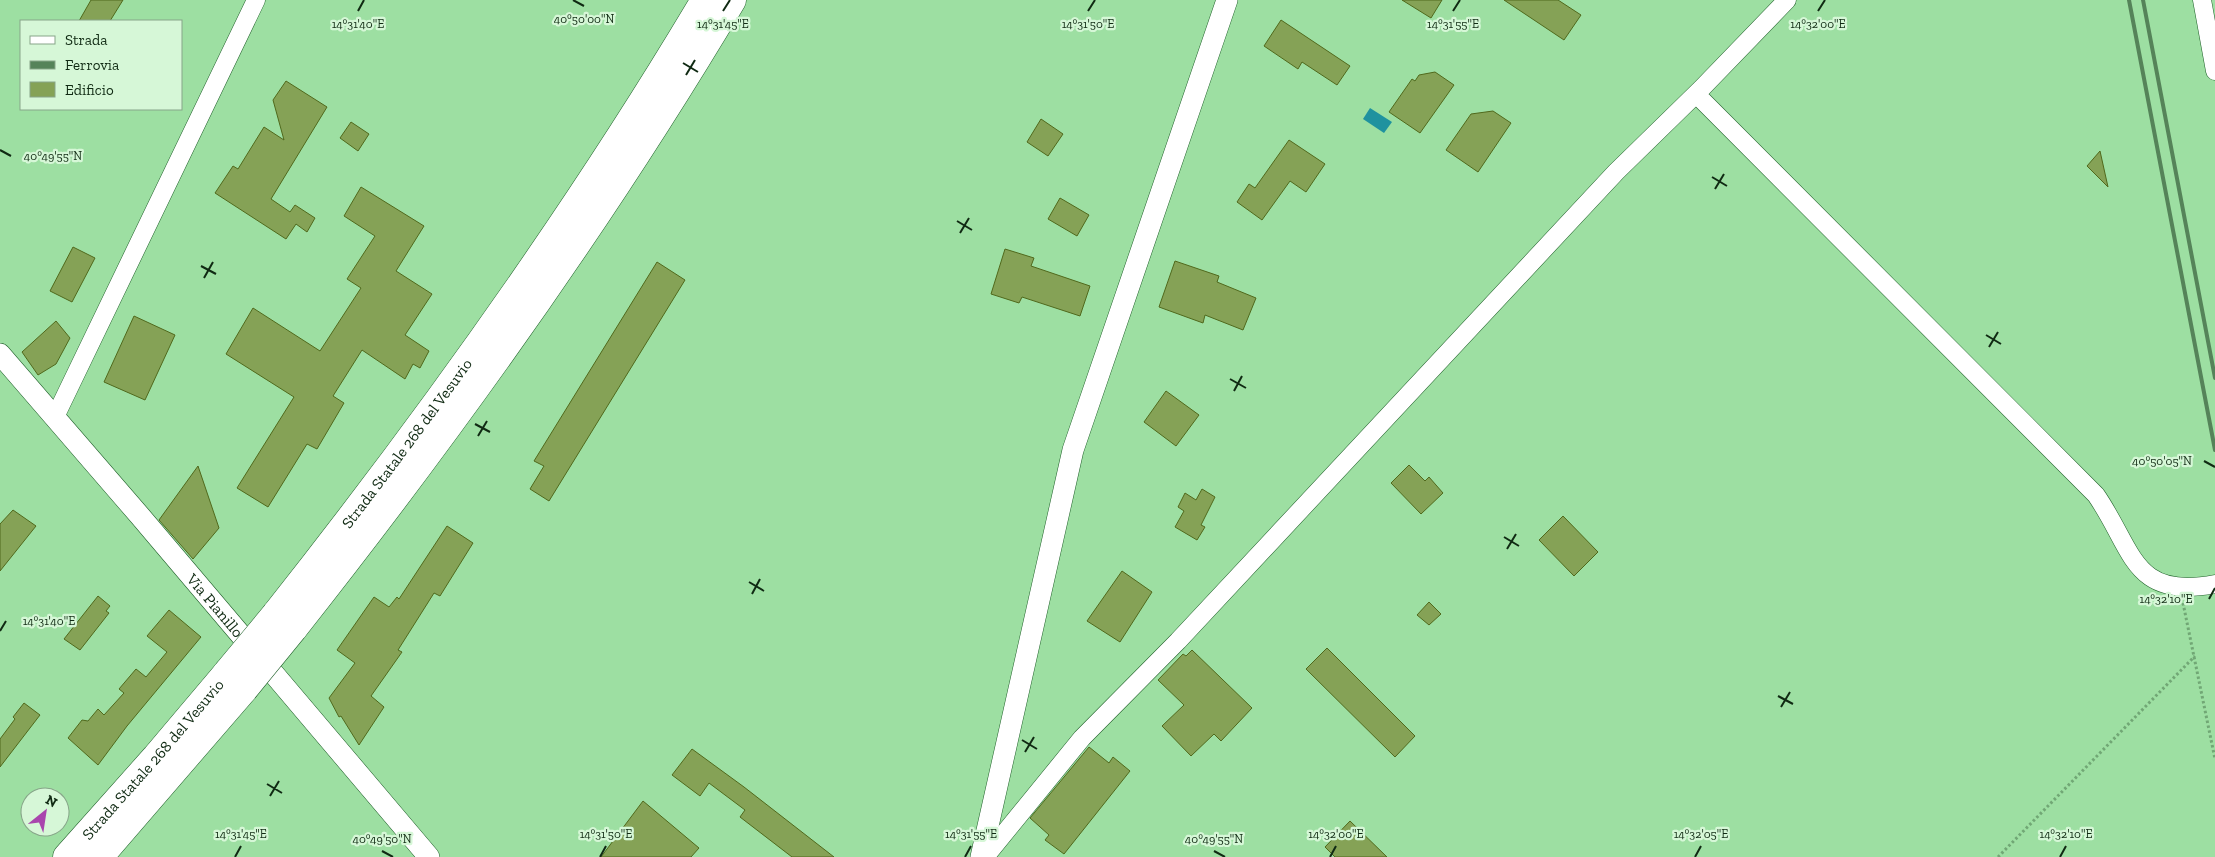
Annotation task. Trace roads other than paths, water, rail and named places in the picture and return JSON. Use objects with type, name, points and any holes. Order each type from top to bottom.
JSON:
[{"type":"highway","name":"Strada Statale 268 del Vesuvio","points":[[284,622],[508,305],[584,193],[670,59],[705,0]]},
{"type":"highway","name":"Strada Statale 268 del Vesuvio","points":[[99,857],[235,681],[433,449],[527,319],[640,148],[732,0]]},
{"type":"highway","name":"Strada Statale 268 del Vesuvio","points":[[67,857],[156,757],[235,681]]},
{"type":"street","points":[[55,417],[256,0]]},
{"type":"street","points":[[981,857],[1073,450],[1227,0]]},
{"type":"street","points":[[985,857],[1082,738],[1185,634],[1616,172],[1696,94],[1787,0]]},
{"type":"street","points":[[2202,0],[2215,71]]},
{"type":"street","points":[[1696,94],[2096,495],[2126,548],[2150,577],[2163,585],[2179,588],[2194,588],[2215,584]]},
{"type":"street","name":"Via Pianillo","points":[[0,354],[429,857]]},
{"type":"water","points":[[1370,108],[1392,122],[1384,133],[1363,119]]},
{"type":"railway","points":[[2129,0],[2215,450]]},
{"type":"railway","points":[[2143,0],[2215,378]]}]
